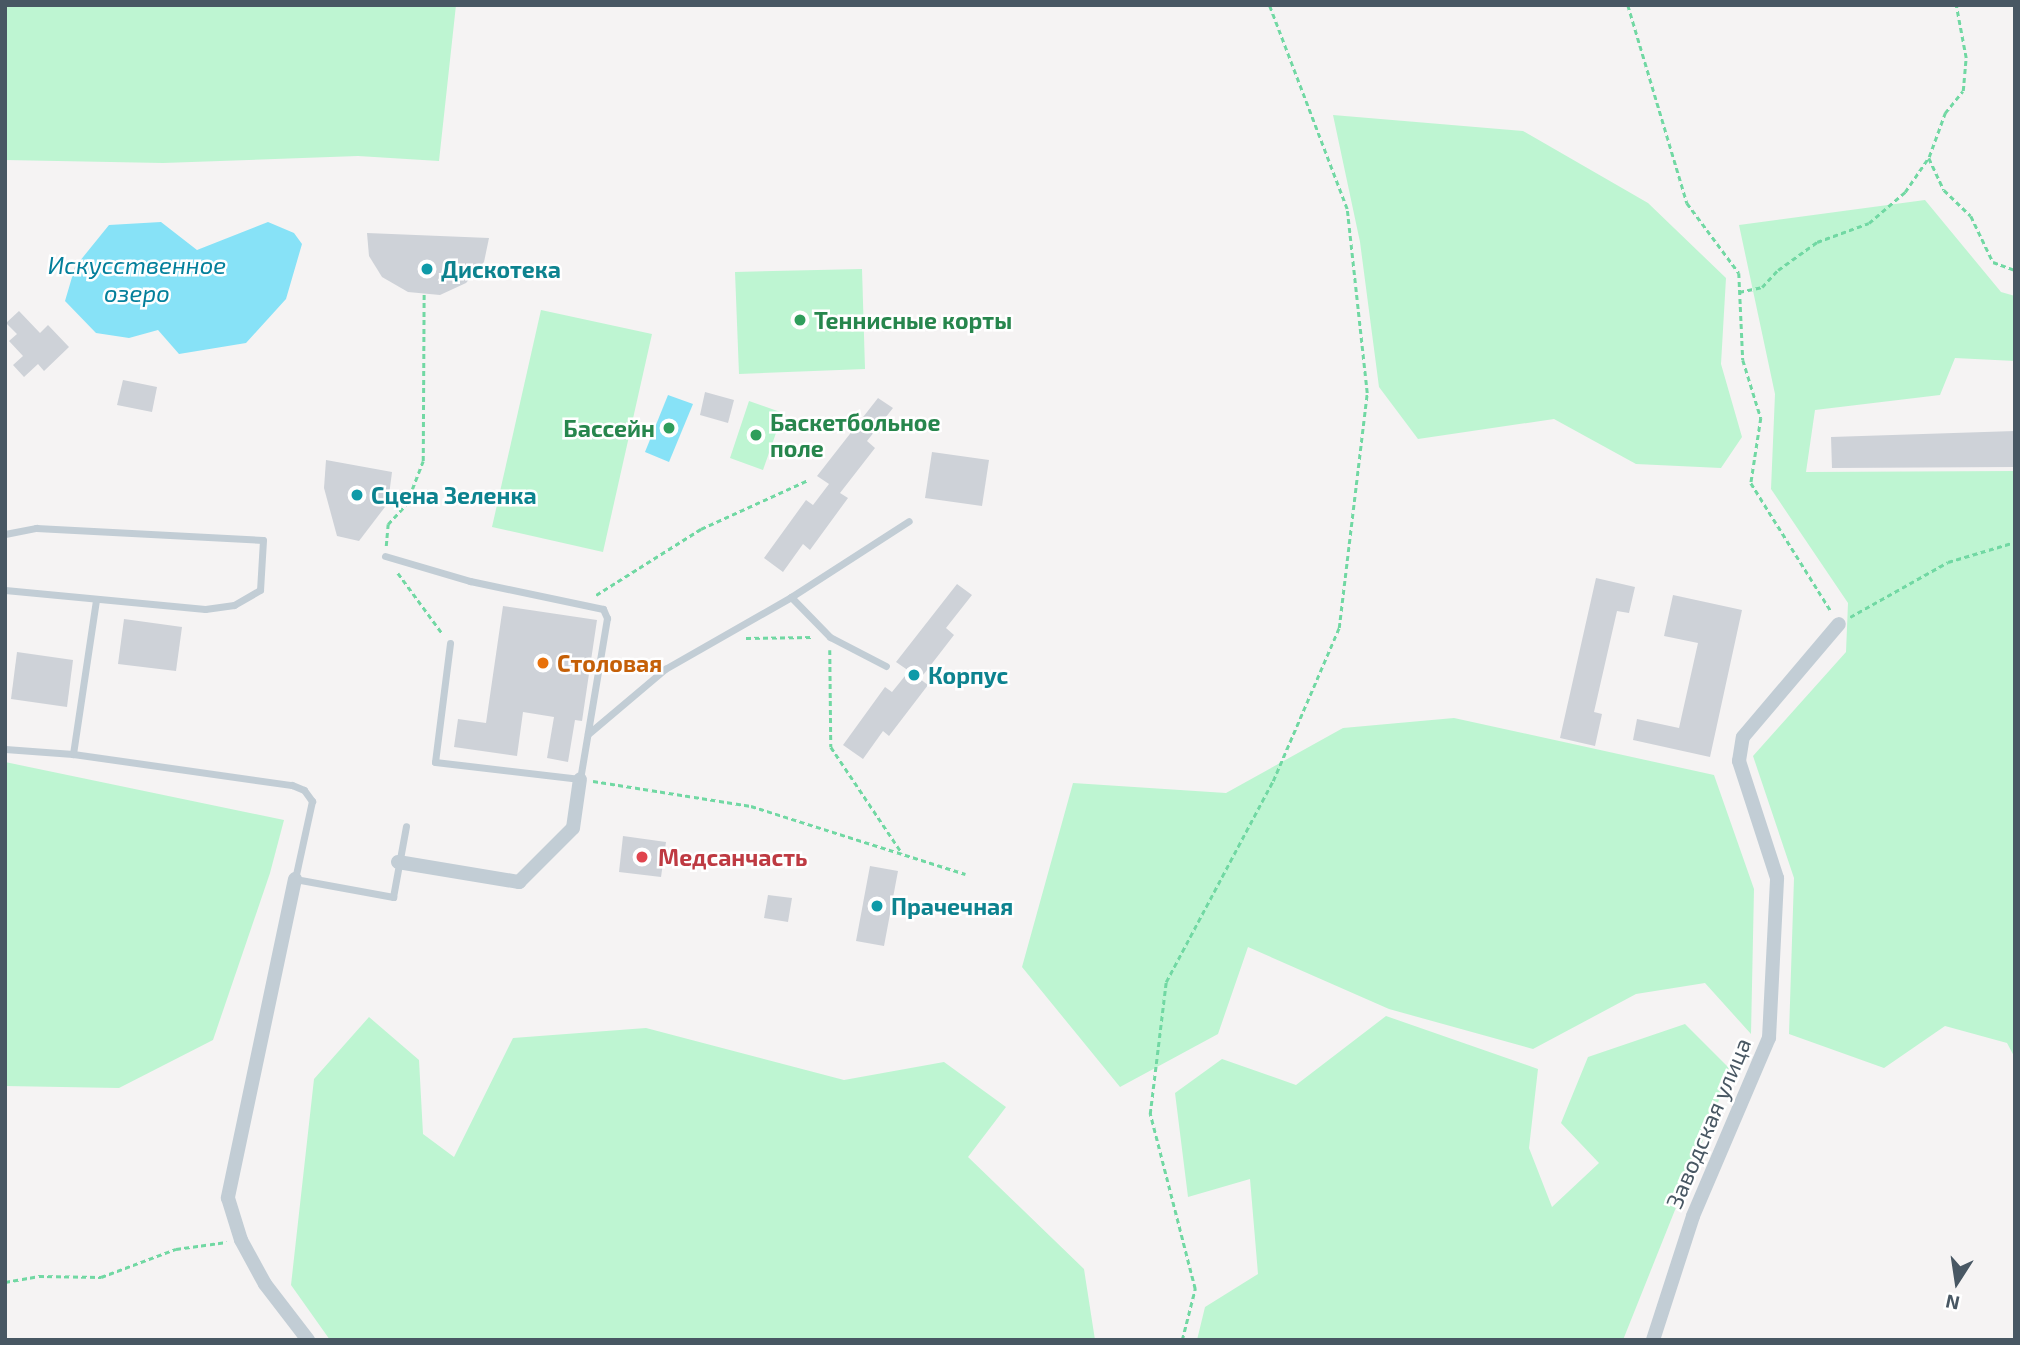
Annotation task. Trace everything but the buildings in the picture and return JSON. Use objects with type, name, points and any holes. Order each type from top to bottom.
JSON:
[{"type":"street","name":"Заводская улица","points":[[1653,1340],[1693,1216],[1769,1038],[1777,878],[1739,761],[1743,737],[1839,624]]},
{"type":"street","points":[[398,862],[519,882],[573,828],[580,779]]},
{"type":"street","points":[[295,878],[228,1198],[241,1240],[265,1284],[308,1340]]},
{"type":"lane","points":[[587,734],[665,669],[791,597],[909,521]]},
{"type":"lane","points":[[5,534],[36,528],[262,540],[260,590],[234,604],[205,609],[5,590]]},
{"type":"lane","points":[[386,556],[470,581],[603,609],[607,618],[580,779],[435,762],[450,643]]},
{"type":"lane","points":[[791,597],[830,637],[886,666]]},
{"type":"lane","points":[[73,754],[96,600]]},
{"type":"lane","points":[[5,749],[73,754],[292,785],[304,790],[312,801],[295,878],[393,897],[406,826]]},
{"type":"path","points":[[1182,1340],[1195,1289],[1150,1114],[1166,982],[1273,781],[1339,628],[1367,393],[1347,209],[1269,5]]},
{"type":"path","points":[[1628,5],[1687,203],[1739,273],[1743,360],[1761,418],[1751,483],[1839,624],[1948,562],[2015,542]]},
{"type":"path","points":[[1740,292],[1762,287],[1778,270],[1817,242],[1869,223],[1905,192],[1929,157],[1945,113],[1963,91],[1966,58],[1955,5]]},
{"type":"path","points":[[1929,157],[1944,190],[1971,216],[1993,262],[2015,270]]},
{"type":"path","points":[[424,294],[423,461],[406,505],[388,524],[386,556],[450,643]]},
{"type":"path","points":[[580,605],[701,529],[808,480]]},
{"type":"path","points":[[719,638],[830,637],[831,747],[902,853]]},
{"type":"path","points":[[580,779],[751,806],[965,874]]},
{"type":"path","points":[[5,1282],[39,1276],[101,1277],[176,1249],[241,1240]]},
{"type":"green space","points":[[5,5],[456,5],[439,161],[358,156],[163,163],[5,160]]},
{"type":"green space","points":[[1333,115],[1523,131],[1648,203],[1726,278],[1721,364],[1742,437],[1721,468],[1636,464],[1554,419],[1418,439],[1379,387],[1360,242]]},
{"type":"green space","points":[[1925,200],[2001,292],[2015,296],[2015,361],[1955,358],[1940,395],[1815,410],[1806,472],[2015,471],[2015,1058],[2007,1043],[1945,1026],[1884,1068],[1789,1034],[1794,878],[1753,756],[1846,652],[1848,603],[1771,489],[1775,394],[1739,225]]},
{"type":"green space","name":"Теннисные корты","points":[[862,269],[865,369],[739,374],[735,272]]},
{"type":"green space","points":[[541,310],[652,334],[603,552],[492,527]]},
{"type":"green space","name":"Баскетбольное поле","points":[[749,401],[783,413],[763,470],[730,458]]},
{"type":"green space","points":[[1454,718],[1714,775],[1754,889],[1751,1034],[1705,983],[1636,994],[1533,1049],[1389,1009],[1248,947],[1218,1034],[1120,1087],[1022,967],[1073,783],[1226,793],[1343,728]]},
{"type":"green space","points":[[5,762],[284,820],[270,873],[213,1040],[119,1088],[5,1086]]},
{"type":"green space","points":[[1386,1016],[1538,1069],[1529,1148],[1552,1207],[1599,1163],[1561,1123],[1588,1057],[1685,1024],[1731,1070],[1623,1340],[1197,1340],[1205,1307],[1258,1274],[1250,1179],[1188,1197],[1175,1093],[1222,1059],[1296,1085]]},
{"type":"green space","points":[[369,1017],[419,1060],[423,1134],[454,1157],[513,1038],[646,1028],[844,1080],[944,1062],[1006,1107],[968,1157],[1084,1269],[1095,1340],[330,1340],[291,1285],[314,1079]]},
{"type":"water","name":"Искусственное озеро","points":[[161,222],[197,250],[268,222],[294,233],[302,244],[286,299],[246,343],[179,354],[158,330],[129,338],[96,333],[65,301],[75,267],[109,225]]},
{"type":"water","name":"Бассейн","points":[[668,395],[693,404],[669,462],[645,452]]},
{"type":"place","name":"Дискотека","points":[[427,269]]},
{"type":"place","name":"Теннисные корты","points":[[800,320]]},
{"type":"place","name":"Бассейн","points":[[669,428]]},
{"type":"place","name":"Баскетбольное поле","points":[[756,435]]},
{"type":"place","name":"Сцена Зеленка","points":[[357,495]]},
{"type":"place","name":"Столовая","points":[[543,663]]},
{"type":"place","name":"Корпус","points":[[914,675]]},
{"type":"place","name":"Медсанчасть","points":[[642,857]]},
{"type":"place","name":"Прачечная","points":[[877,906]]}]
